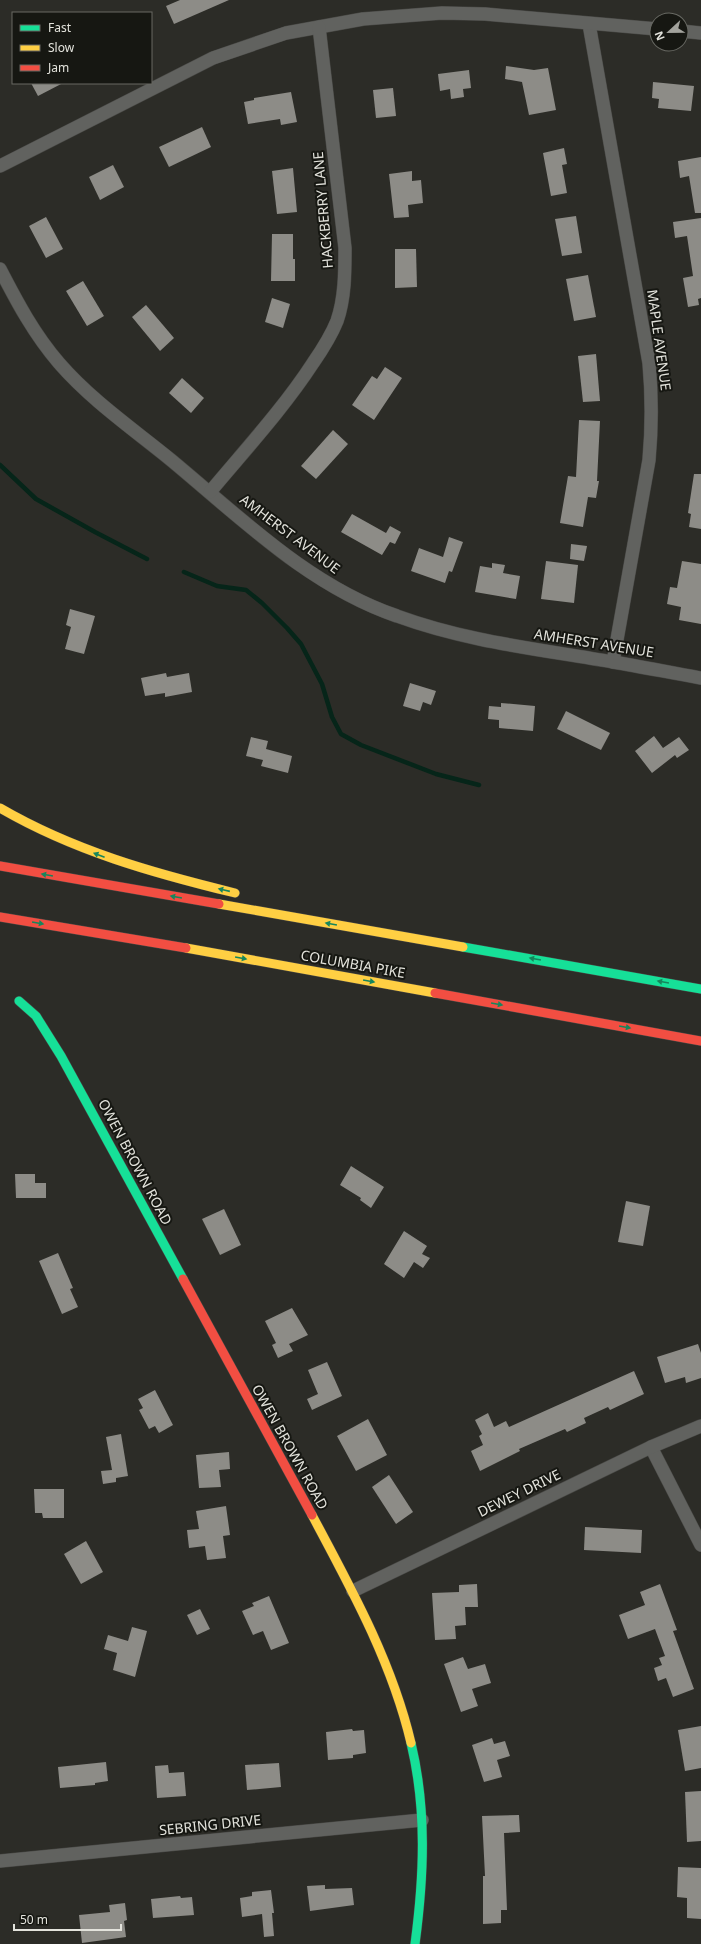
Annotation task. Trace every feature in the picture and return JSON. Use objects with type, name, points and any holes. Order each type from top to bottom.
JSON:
[{"type":"main road","points":[[0,808],[68,843],[122,864],[178,880],[247,896]]},
{"type":"main road","points":[[0,866],[701,989]]},
{"type":"main road","points":[[317,911],[494,952]]},
{"type":"main road","name":"COLUMBIA PIKE","points":[[0,917],[203,951],[701,1041]]},
{"type":"main road","points":[[78,940],[203,951]]},
{"type":"main road","name":"OWEN BROWN ROAD","points":[[19,1001],[36,1016],[62,1056],[353,1591],[382,1653],[402,1711],[416,1763],[422,1820],[422,1882],[415,1944]]},
{"type":"street","points":[[0,166],[213,58],[286,33],[319,26],[363,20],[442,13],[485,14],[649,28]]},
{"type":"street","name":"MAPLE AVENUE","points":[[589,24],[648,355],[652,394],[652,427],[649,460],[613,662]]},
{"type":"street","name":"HACKBERRY LANE","points":[[210,492],[290,396],[328,341],[337,320],[345,276],[344,248],[319,26]]},
{"type":"street","points":[[689,32],[701,33]]},
{"type":"street","name":"AMHERST AVENUE","points":[[0,269],[34,331],[59,363],[89,393],[307,570],[340,592],[370,606],[445,632],[499,644],[701,678]]},
{"type":"street","name":"DEWEY DRIVE","points":[[353,1591],[651,1447],[701,1426]]},
{"type":"street","points":[[651,1447],[701,1545]]},
{"type":"street","name":"SEBRING DRIVE","points":[[0,1861],[422,1820]]},
{"type":"building","points":[[180,0],[229,0],[174,24],[166,6]]},
{"type":"building","points":[[506,66],[534,70],[548,68],[556,110],[529,115],[522,82],[505,79]]},
{"type":"building","points":[[469,70],[471,88],[463,89],[464,97],[451,99],[450,89],[440,91],[438,74]]},
{"type":"building","points":[[653,82],[694,86],[691,111],[658,108],[659,99],[652,98]]},
{"type":"building","points":[[32,84],[61,84],[38,96]]},
{"type":"building","points":[[393,88],[396,116],[376,118],[373,90]]},
{"type":"building","points":[[291,92],[297,122],[281,125],[280,119],[248,124],[244,102],[254,100],[254,98]]},
{"type":"building","points":[[202,127],[211,147],[169,167],[159,147]]},
{"type":"building","points":[[564,148],[567,164],[562,165],[567,193],[551,196],[543,153]]},
{"type":"building","points":[[701,157],[701,213],[695,213],[689,176],[680,178],[678,161]]},
{"type":"building","points":[[113,165],[124,187],[100,200],[89,177]]},
{"type":"building","points":[[293,168],[297,212],[277,214],[272,171]]},
{"type":"building","points":[[412,171],[412,181],[421,180],[423,203],[408,205],[409,217],[394,218],[389,174]]},
{"type":"building","points":[[576,216],[582,253],[562,256],[555,219]]},
{"type":"building","points":[[46,217],[63,249],[46,258],[29,226]]},
{"type":"building","points":[[701,218],[701,298],[698,299],[699,305],[688,307],[683,278],[693,276],[687,236],[675,238],[673,222]]},
{"type":"building","points":[[272,234],[293,234],[295,281],[271,281]]},
{"type":"building","points":[[395,249],[416,249],[417,287],[395,288]]},
{"type":"building","points":[[588,275],[596,317],[574,321],[566,279]]},
{"type":"building","points":[[83,281],[104,316],[87,326],[66,291]]},
{"type":"building","points":[[272,298],[290,304],[283,328],[265,322]]},
{"type":"building","points":[[146,305],[174,338],[160,351],[132,317]]},
{"type":"building","points":[[596,354],[600,401],[583,402],[578,356]]},
{"type":"building","points":[[385,367],[402,378],[374,420],[352,405],[372,376],[377,379]]},
{"type":"building","points":[[182,378],[204,398],[191,413],[169,393]]},
{"type":"building","points":[[579,420],[600,421],[597,481],[599,481],[596,498],[588,497],[583,527],[560,523],[568,476],[576,477]]},
{"type":"building","points":[[333,430],[348,444],[316,479],[301,466]]},
{"type":"building","points":[[694,474],[701,474],[701,529],[689,527],[691,514],[688,513]]},
{"type":"building","points":[[352,514],[386,533],[390,526],[401,532],[395,544],[390,542],[382,555],[341,532]]},
{"type":"building","points":[[449,537],[463,542],[452,572],[449,571],[445,583],[411,571],[419,548],[443,557]]},
{"type":"building","points":[[571,544],[587,546],[584,561],[570,559]]},
{"type":"building","points":[[546,561],[578,565],[574,603],[541,599]]},
{"type":"building","points":[[682,561],[701,564],[701,624],[679,620],[681,607],[667,604],[670,587],[677,588]]},
{"type":"building","points":[[492,563],[505,565],[503,573],[520,576],[516,599],[475,592],[480,566],[492,568]]},
{"type":"building","points":[[70,609],[95,616],[84,654],[65,649],[71,627],[66,625]]},
{"type":"building","points":[[166,673],[167,677],[189,673],[192,692],[165,697],[165,693],[145,696],[141,678]]},
{"type":"building","points":[[410,683],[436,691],[431,705],[423,702],[420,711],[403,706]]},
{"type":"building","points":[[501,703],[535,706],[533,731],[499,728],[499,720],[488,719],[489,706],[501,707]]},
{"type":"building","points":[[566,711],[610,733],[601,750],[557,729]]},
{"type":"building","points":[[654,736],[663,748],[679,737],[689,750],[677,758],[675,755],[652,773],[635,751]]},
{"type":"building","points":[[251,737],[268,741],[266,749],[292,756],[288,773],[261,766],[263,760],[246,756]]},
{"type":"building","points":[[351,1166],[384,1187],[371,1208],[360,1200],[361,1198],[340,1185]]},
{"type":"building","points":[[15,1174],[35,1174],[35,1183],[46,1183],[46,1198],[16,1198]]},
{"type":"building","points":[[626,1201],[650,1206],[643,1246],[618,1242]]},
{"type":"building","points":[[224,1209],[241,1245],[220,1255],[202,1219]]},
{"type":"building","points":[[404,1231],[427,1246],[422,1254],[430,1258],[423,1268],[414,1262],[404,1278],[384,1264]]},
{"type":"building","points":[[58,1253],[73,1288],[70,1289],[78,1307],[62,1314],[39,1261]]},
{"type":"building","points":[[292,1308],[308,1335],[289,1344],[293,1351],[278,1358],[272,1345],[276,1343],[265,1321]]},
{"type":"building","points":[[698,1344],[701,1353],[701,1378],[686,1383],[685,1377],[665,1383],[657,1357]]},
{"type":"building","points":[[327,1362],[342,1396],[312,1410],[307,1399],[318,1394],[308,1370]]},
{"type":"building","points":[[634,1371],[644,1394],[610,1410],[608,1407],[584,1418],[586,1423],[567,1432],[565,1429],[519,1449],[520,1451],[480,1471],[471,1451],[483,1445],[479,1436],[482,1434],[475,1420],[488,1413],[494,1427],[506,1421],[509,1427]]},
{"type":"building","points":[[155,1390],[173,1425],[159,1433],[155,1426],[149,1429],[139,1410],[143,1408],[138,1399]]},
{"type":"building","points":[[368,1419],[387,1455],[356,1471],[337,1436]]},
{"type":"building","points":[[121,1434],[128,1476],[116,1478],[116,1482],[103,1484],[101,1471],[112,1470],[106,1437]]},
{"type":"building","points":[[229,1452],[230,1469],[219,1470],[221,1487],[199,1488],[196,1455]]},
{"type":"building","points":[[389,1475],[413,1512],[396,1524],[372,1487]]},
{"type":"building","points":[[34,1489],[64,1489],[64,1518],[43,1518],[42,1513],[35,1513]]},
{"type":"building","points":[[226,1506],[230,1535],[223,1536],[226,1558],[207,1560],[205,1546],[189,1548],[187,1530],[199,1529],[196,1511]]},
{"type":"building","points":[[585,1527],[642,1530],[641,1553],[584,1550]]},
{"type":"building","points":[[86,1541],[103,1572],[81,1584],[64,1554]]},
{"type":"building","points":[[477,1584],[478,1607],[465,1607],[466,1625],[455,1626],[456,1639],[435,1640],[432,1593],[459,1592],[459,1585]]},
{"type":"building","points":[[660,1584],[677,1630],[673,1631],[694,1689],[673,1697],[666,1678],[658,1681],[654,1668],[662,1665],[659,1658],[665,1656],[655,1629],[628,1639],[619,1615],[645,1605],[640,1592]]},
{"type":"building","points":[[269,1596],[289,1643],[271,1650],[263,1631],[253,1635],[242,1611],[254,1606],[252,1603]]},
{"type":"building","points":[[200,1609],[210,1629],[197,1635],[187,1615]]},
{"type":"building","points":[[132,1627],[147,1631],[135,1677],[113,1670],[117,1653],[104,1649],[108,1635],[128,1641]]},
{"type":"building","points":[[463,1657],[468,1669],[485,1664],[491,1683],[472,1689],[478,1706],[461,1712],[444,1664]]},
{"type":"building","points":[[701,1726],[701,1768],[685,1771],[678,1730]]},
{"type":"building","points":[[352,1729],[353,1731],[364,1730],[366,1753],[353,1755],[353,1758],[328,1760],[326,1732]]},
{"type":"building","points":[[492,1738],[494,1744],[505,1741],[510,1756],[497,1760],[502,1777],[484,1782],[472,1745]]},
{"type":"building","points":[[106,1762],[108,1781],[95,1783],[95,1785],[60,1788],[58,1767]]},
{"type":"building","points":[[279,1763],[281,1787],[247,1790],[245,1765]]},
{"type":"building","points":[[168,1765],[169,1773],[184,1772],[186,1796],[157,1798],[155,1766]]},
{"type":"building","points":[[701,1791],[701,1841],[687,1842],[685,1792]]},
{"type":"building","points":[[519,1815],[520,1832],[504,1833],[507,1910],[501,1910],[501,1923],[483,1924],[483,1876],[485,1876],[482,1816]]},
{"type":"building","points":[[678,1867],[701,1868],[701,1919],[687,1918],[687,1898],[677,1897]]},
{"type":"building","points":[[325,1885],[325,1889],[352,1888],[354,1905],[310,1911],[307,1886]]},
{"type":"building","points":[[271,1890],[274,1913],[272,1913],[274,1936],[264,1937],[262,1914],[242,1917],[240,1898],[252,1896],[252,1892]]},
{"type":"building","points":[[180,1896],[181,1898],[192,1897],[194,1915],[153,1918],[151,1899]]},
{"type":"building","points":[[125,1903],[127,1920],[124,1921],[126,1937],[82,1943],[79,1915],[110,1912],[109,1905]]},
{"type":"waterway","points":[[0,465],[36,499],[147,559]]},
{"type":"waterway","points":[[184,572],[217,586],[246,590],[262,603],[287,628],[301,644],[322,684],[332,717],[341,734],[361,745],[436,774],[479,785]]},
{"type":"traffic: fast","points":[[463,947],[701,989]]},
{"type":"traffic: fast","points":[[19,1001],[36,1016],[61,1056],[183,1279]]},
{"type":"traffic: fast","points":[[411,1743],[420,1793],[422,1818],[422,1868],[415,1944]]},
{"type":"traffic: slow","points":[[0,808],[56,837],[85,849],[144,869],[235,893]]},
{"type":"traffic: slow","points":[[219,904],[463,947]]},
{"type":"traffic: slow","points":[[186,948],[435,993]]},
{"type":"traffic: slow","points":[[312,1515],[341,1570],[382,1655],[403,1713],[411,1743]]},
{"type":"traffic: jam","points":[[0,866],[219,904]]},
{"type":"traffic: jam","points":[[0,917],[186,948]]},
{"type":"traffic: jam","points":[[435,993],[701,1041]]},
{"type":"traffic: jam","points":[[183,1279],[312,1515]]}]
